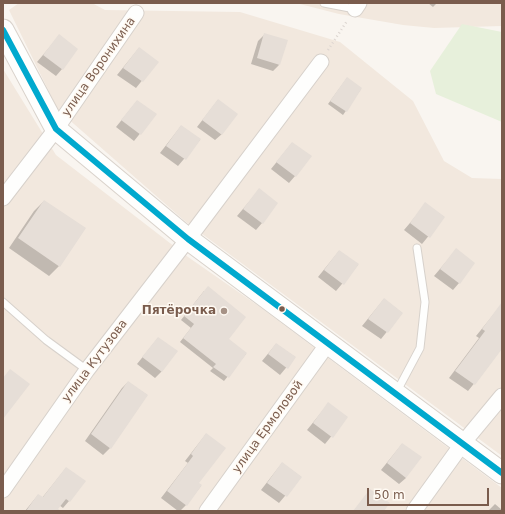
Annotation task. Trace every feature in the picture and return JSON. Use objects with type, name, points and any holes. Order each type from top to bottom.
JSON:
[{"type":"street","name":"улица Воронихина","points":[[3,198],[56,129],[136,13]]},
{"type":"street","points":[[3,30],[56,129],[188,239],[502,473]]},
{"type":"street","name":"улица Кутузова","points":[[3,490],[87,370],[321,62]]},
{"type":"street","name":"улица Ермоловой","points":[[207,511],[328,342]]},
{"type":"street","points":[[414,511],[463,443],[502,396]]},
{"type":"lane","points":[[324,3],[357,6]]},
{"type":"lane","points":[[396,393],[420,348],[425,302],[416,248]]},
{"type":"lane","points":[[3,302],[46,340],[87,370]]},
{"type":"path","points":[[321,62],[357,6]]},
{"type":"shaded area","points":[[19,3],[92,3],[105,10],[240,12],[340,42],[413,101],[444,161],[472,178],[502,179],[502,456],[186,222],[58,110],[9,10]]},
{"type":"shaded area","points":[[296,3],[502,3],[502,26],[434,28],[403,25],[339,14]]},
{"type":"shaded area","points":[[3,69],[56,155],[188,257],[260,307],[502,488],[502,511],[3,511]]},
{"type":"green space","points":[[462,24],[502,32],[502,122],[436,94],[430,71]]},
{"type":"building","points":[[264,33],[288,40],[280,65],[257,58]]},
{"type":"building","points":[[59,34],[78,49],[63,70],[43,55]]},
{"type":"building","points":[[139,47],[159,62],[143,82],[123,68]]},
{"type":"building","points":[[347,77],[362,88],[347,112],[330,101]]},
{"type":"building","points":[[218,99],[238,114],[222,135],[202,120]]},
{"type":"building","points":[[137,100],[157,114],[141,135],[121,120]]},
{"type":"building","points":[[181,125],[201,139],[186,160],[166,146]]},
{"type":"building","points":[[292,142],[312,156],[296,177],[276,162]]},
{"type":"building","points":[[259,188],[278,203],[263,224],[243,209]]},
{"type":"building","points":[[44,200],[86,228],[60,267],[18,238]]},
{"type":"building","points":[[425,202],[445,217],[430,238],[410,223]]},
{"type":"building","points":[[456,248],[475,263],[460,284],[440,269]]},
{"type":"building","points":[[339,250],[359,264],[344,285],[324,270]]},
{"type":"building","points":[[208,286],[246,317],[229,339],[247,353],[229,378],[213,367],[216,364],[183,338],[194,324],[184,316]]},
{"type":"building","points":[[384,298],[403,313],[388,333],[368,319]]},
{"type":"building","points":[[502,302],[502,349],[475,385],[455,371],[485,331],[482,329]]},
{"type":"building","points":[[158,337],[178,351],[162,372],[142,357]]},
{"type":"building","points":[[276,343],[296,357],[288,369],[268,354]]},
{"type":"building","points":[[10,369],[30,384],[3,419],[3,378]]},
{"type":"building","points":[[128,381],[148,395],[111,449],[91,434]]},
{"type":"building","points":[[328,402],[348,417],[333,438],[313,423]]},
{"type":"building","points":[[206,433],[226,448],[199,483],[202,485],[187,506],[167,491],[193,456],[191,454]]},
{"type":"building","points":[[402,443],[422,457],[406,478],[387,463]]},
{"type":"building","points":[[282,462],[302,477],[287,497],[267,483]]},
{"type":"building","points":[[66,467],[86,481],[70,502],[66,499],[58,509],[61,511],[26,511],[38,494],[43,497]]},
{"type":"building","points":[[370,489],[390,503],[384,511],[353,511]]},
{"type":"transit line","points":[[3,30],[56,129],[188,239],[502,473]]},
{"type":"place","name":"Пятёрочка","points":[[224,311]]}]
